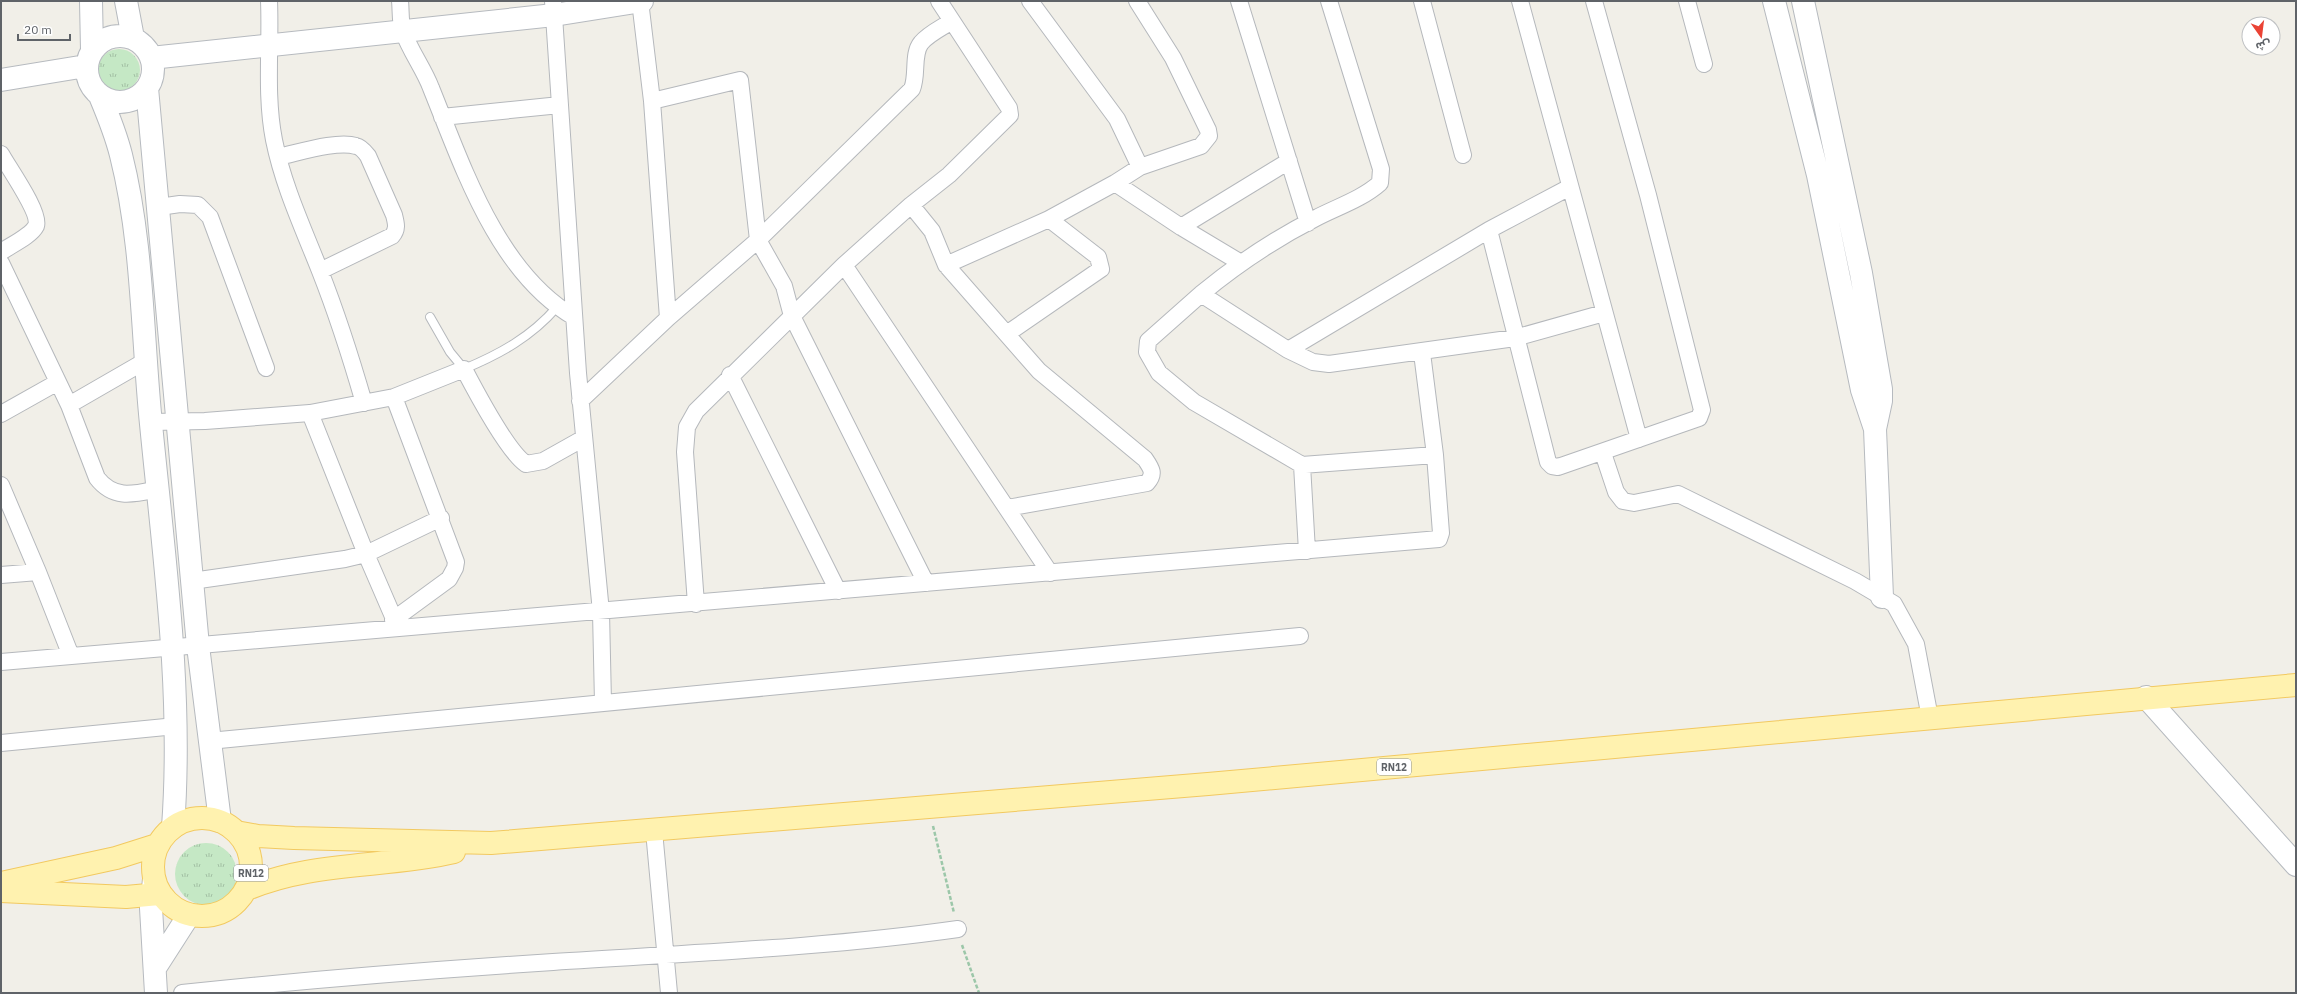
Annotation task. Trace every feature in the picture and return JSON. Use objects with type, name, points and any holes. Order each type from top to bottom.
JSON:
[{"type":"main road","name":"RN12","points":[[172,827],[197,818],[258,836],[491,843],[654,831],[928,806],[1283,778],[2146,697],[2296,685]]},
{"type":"main road","points":[[1,891],[126,897],[155,890],[153,862],[157,845],[172,827]]},
{"type":"main road","name":"RN12","points":[[155,890],[176,909],[189,915],[202,917],[227,909],[238,901],[249,880],[251,859],[248,849],[228,827]]},
{"type":"main road","name":"RN12","points":[[245,890],[267,880],[294,874],[420,858],[491,843]]},
{"type":"main road","points":[[1,883],[116,858],[157,845]]},
{"type":"street","points":[[91,1],[89,82],[100,96],[121,156],[129,196],[138,264],[172,648],[176,726],[176,785],[172,827]]},
{"type":"street","points":[[126,1],[133,38]]},
{"type":"street","points":[[269,1],[270,118],[278,157],[353,364],[364,403]]},
{"type":"street","points":[[400,1],[402,30],[431,87],[466,174],[490,222],[513,259],[532,282],[557,307],[574,317]]},
{"type":"street","points":[[151,58],[402,30],[554,8],[641,1],[652,101],[668,318]]},
{"type":"street","points":[[696,604],[685,434],[689,422],[696,411],[730,375],[844,265],[911,205],[949,175],[1010,115],[1009,108],[939,1]]},
{"type":"street","points":[[1030,1],[1117,119],[1140,167]]},
{"type":"street","points":[[946,265],[1049,219],[1115,183],[1140,167],[1201,146],[1209,136],[1208,130],[1173,58],[1137,1]]},
{"type":"street","points":[[1239,1],[1290,161],[1308,223]]},
{"type":"street","points":[[1329,1],[1381,169],[1380,183],[1371,191],[1308,223],[1241,263],[1201,294],[1148,341],[1147,352],[1159,373],[1194,402],[1302,465],[1435,455]]},
{"type":"street","points":[[1422,1],[1463,154]]},
{"type":"street","points":[[1521,1],[1639,439]]},
{"type":"street","points":[[1489,230],[1515,338],[1548,462],[1552,466],[1558,467],[1699,418],[1702,410],[1648,195],[1594,1]]},
{"type":"street","points":[[1687,1],[1704,64]]},
{"type":"street","points":[[1774,1],[1818,175],[1862,390],[1875,429]]},
{"type":"street","points":[[1803,1],[1846,198],[1879,381],[1881,401],[1875,429],[1882,597]]},
{"type":"street","points":[[554,8],[580,401],[600,612],[603,703]]},
{"type":"street","points":[[580,401],[668,318],[758,240],[912,89],[916,81],[918,49],[922,42],[952,21]]},
{"type":"street","points":[[1,80],[89,58],[100,42],[110,37],[122,36],[133,38],[144,46],[151,58],[152,73],[147,88],[179,422],[198,646],[209,741],[228,827]]},
{"type":"street","points":[[652,101],[740,80],[758,240],[784,286],[792,316],[926,583]]},
{"type":"street","points":[[100,96],[110,100],[125,101],[140,95],[147,88]]},
{"type":"street","points":[[442,117],[560,105]]},
{"type":"street","points":[[278,157],[328,147],[356,146],[368,156],[394,215],[397,225],[396,232],[392,236],[320,271]]},
{"type":"street","points":[[1,154],[34,209],[37,221],[35,227],[1,252]]},
{"type":"street","points":[[1181,227],[1290,161]]},
{"type":"street","points":[[1115,183],[1181,227],[1241,263]]},
{"type":"street","points":[[1288,350],[1489,230],[1570,187]]},
{"type":"street","points":[[158,207],[180,204],[198,205],[210,217],[266,368]]},
{"type":"street","points":[[911,205],[932,231],[946,265],[1008,333],[1039,371],[1145,460],[1152,469],[1152,477],[1147,483],[1007,508]]},
{"type":"street","points":[[1008,333],[1101,269],[1098,257],[1049,219]]},
{"type":"street","points":[[1,264],[69,405],[97,478],[103,485],[118,494],[127,495],[158,489]]},
{"type":"street","points":[[844,265],[1050,572]]},
{"type":"street","points":[[1201,294],[1288,350],[1313,362],[1329,364],[1422,353],[1466,344],[1515,338],[1604,313]]},
{"type":"street","points":[[1,662],[198,646],[396,624],[600,612],[1439,539],[1440,533],[1435,455],[1422,353]]},
{"type":"street","points":[[69,405],[147,360]]},
{"type":"street","points":[[151,422],[179,422],[310,413],[394,397],[464,368],[493,420],[518,458],[526,464],[543,461],[584,438]]},
{"type":"street","points":[[730,375],[838,591]]},
{"type":"street","points":[[1,414],[58,382]]},
{"type":"street","points":[[394,397],[455,557],[455,568],[449,579],[396,624]]},
{"type":"street","points":[[310,413],[366,554],[396,624]]},
{"type":"street","points":[[1603,452],[1616,492],[1623,501],[1634,503],[1678,494],[1855,581],[1894,604],[1916,644],[1930,718]]},
{"type":"street","points":[[1302,465],[1306,551]]},
{"type":"street","points":[[1,485],[7,512],[38,572],[71,656]]},
{"type":"street","points":[[192,581],[345,559],[366,554],[441,518]]},
{"type":"street","points":[[1,574],[38,572]]},
{"type":"street","points":[[209,741],[1300,636]]},
{"type":"street","points":[[2146,697],[2296,865]]},
{"type":"street","points":[[1,743],[176,726]]},
{"type":"street","points":[[654,831],[669,993]]},
{"type":"street","points":[[155,890],[156,993]]},
{"type":"street","points":[[155,968],[189,915]]},
{"type":"street","points":[[182,993],[350,977],[808,946],[884,939],[958,929]]},
{"type":"lane","points":[[430,317],[450,352],[464,368],[494,356],[525,338],[544,322],[557,307]]},
{"type":"path","points":[[928,806],[958,929],[979,993]]},
{"type":"green space","points":[[115,49],[123,49],[134,55],[140,66],[140,74],[134,85],[123,91],[115,91],[104,85],[98,74],[98,66],[104,55]]},
{"type":"green space","points":[[200,843],[212,843],[228,852],[235,862],[237,874],[235,886],[228,896],[212,905],[200,905],[189,900],[180,891],[175,880],[175,868],[180,857],[189,848]]}]
